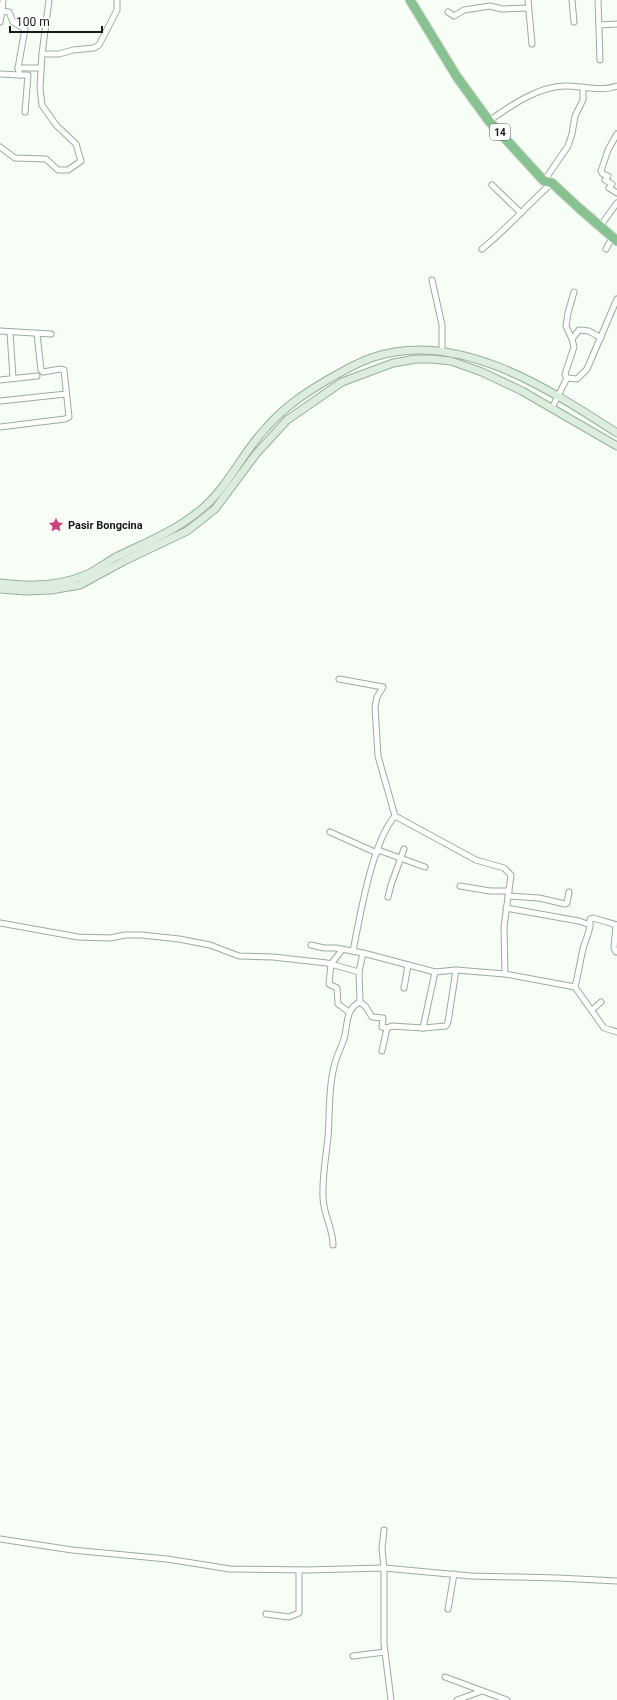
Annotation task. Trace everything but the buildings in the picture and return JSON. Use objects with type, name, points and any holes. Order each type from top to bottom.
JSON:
[{"type":"highway","name":"14","points":[[410,0],[457,77],[489,121],[548,182],[615,239]]},
{"type":"main road","points":[[0,583],[28,586],[61,583],[76,579],[90,573],[115,558],[167,534],[204,508],[219,491],[265,428],[298,398],[348,368],[374,357],[409,350],[442,351],[458,354],[494,366],[558,397],[617,434]]},
{"type":"main road","points":[[0,589],[24,591],[51,590],[80,585],[124,561],[187,531],[215,509],[256,454],[287,420],[342,382],[387,364],[416,359],[451,361],[482,372],[522,391],[617,446]]},
{"type":"street","points":[[0,22],[3,0]]},
{"type":"street","points":[[0,147],[15,158],[46,159],[58,170],[68,170],[81,161],[76,144],[60,130],[42,105],[40,88],[41,68],[49,0]]},
{"type":"street","points":[[42,54],[59,54],[74,50],[94,48],[99,45],[116,10],[117,0]]},
{"type":"street","points":[[528,0],[532,44]]},
{"type":"street","points":[[572,0],[574,22]]},
{"type":"street","points":[[598,0],[600,60]]},
{"type":"street","points":[[448,12],[454,16],[464,10],[490,6],[502,9],[528,8]]},
{"type":"street","points":[[2,11],[9,12],[13,22],[25,29],[18,68],[20,75]]},
{"type":"street","points":[[600,25],[617,24]]},
{"type":"street","points":[[18,68],[41,68]]},
{"type":"street","points":[[0,74],[28,75],[25,112]]},
{"type":"street","points":[[489,121],[517,102],[548,88],[564,86],[603,90],[617,86]]},
{"type":"street","points":[[482,249],[521,213],[548,182],[568,146],[572,134],[574,116],[583,100],[584,87]]},
{"type":"street","points":[[617,134],[608,150],[601,171],[603,174],[608,176],[605,180],[612,184],[609,188],[617,193]]},
{"type":"street","points":[[492,185],[521,213]]},
{"type":"street","points":[[600,225],[617,203]]},
{"type":"street","points":[[606,249],[615,239]]},
{"type":"street","points":[[432,280],[442,325],[442,351]]},
{"type":"street","points":[[568,378],[565,375],[574,347],[566,326],[574,292]]},
{"type":"street","points":[[568,378],[577,379],[587,368],[617,300]]},
{"type":"street","points":[[572,339],[579,330],[584,329],[601,338]]},
{"type":"street","points":[[0,331],[51,334]]},
{"type":"street","points":[[10,332],[13,378]]},
{"type":"street","points":[[0,427],[68,418],[69,414],[64,370],[60,369],[43,372],[40,370],[37,334]]},
{"type":"street","points":[[0,380],[37,376]]},
{"type":"street","points":[[552,408],[568,378]]},
{"type":"street","points":[[0,401],[66,394]]},
{"type":"street","points":[[339,679],[382,687],[377,697],[375,706],[378,756],[395,816],[476,860],[504,868],[511,875],[504,927],[505,974]]},
{"type":"street","points":[[353,951],[377,852],[388,824],[395,816]]},
{"type":"street","points":[[330,832],[377,852],[425,867]]},
{"type":"street","points":[[388,897],[404,849]]},
{"type":"street","points":[[460,886],[539,898],[565,904],[567,904],[569,892]]},
{"type":"street","points":[[506,908],[579,921],[590,925]]},
{"type":"street","points":[[574,987],[580,970],[582,950],[589,935],[590,920],[593,918],[616,926],[614,948],[616,952]]},
{"type":"street","points":[[0,923],[78,937],[110,938],[125,935],[158,936],[210,945],[239,956],[273,957],[331,964],[359,972]]},
{"type":"street","points":[[311,944],[324,948],[336,948],[363,953],[434,972],[456,970],[505,974],[574,987],[604,1028],[617,1032]]},
{"type":"street","points":[[342,950],[331,964],[329,984],[337,988],[338,1004],[349,1012]]},
{"type":"street","points":[[363,953],[359,972],[360,1002],[366,1007],[372,1017],[383,1018],[382,1027],[387,1028],[392,1026],[423,1028],[447,1024],[456,970]]},
{"type":"street","points":[[404,988],[408,965]]},
{"type":"street","points":[[423,1028],[434,972]]},
{"type":"street","points":[[333,1244],[333,1235],[325,1213],[322,1180],[328,1136],[330,1086],[334,1066],[344,1038],[349,1012],[353,1005],[360,1002]]},
{"type":"street","points":[[592,1010],[601,1002]]},
{"type":"street","points":[[382,1051],[387,1028]]},
{"type":"street","points":[[384,1530],[382,1549],[384,1568],[383,1592],[385,1652],[391,1700]]},
{"type":"street","points":[[0,1539],[72,1550],[167,1559],[230,1569],[299,1570],[384,1568],[471,1576],[617,1581]]},
{"type":"street","points":[[266,1614],[289,1617],[298,1613],[299,1570]]},
{"type":"street","points":[[448,1608],[454,1574]]},
{"type":"street","points":[[354,1656],[385,1652]]},
{"type":"street","points":[[445,1677],[507,1700]]},
{"type":"street","points":[[457,1700],[482,1691]]},
{"type":"place","name":"Pasir Bongcina","points":[[56,525]]}]
